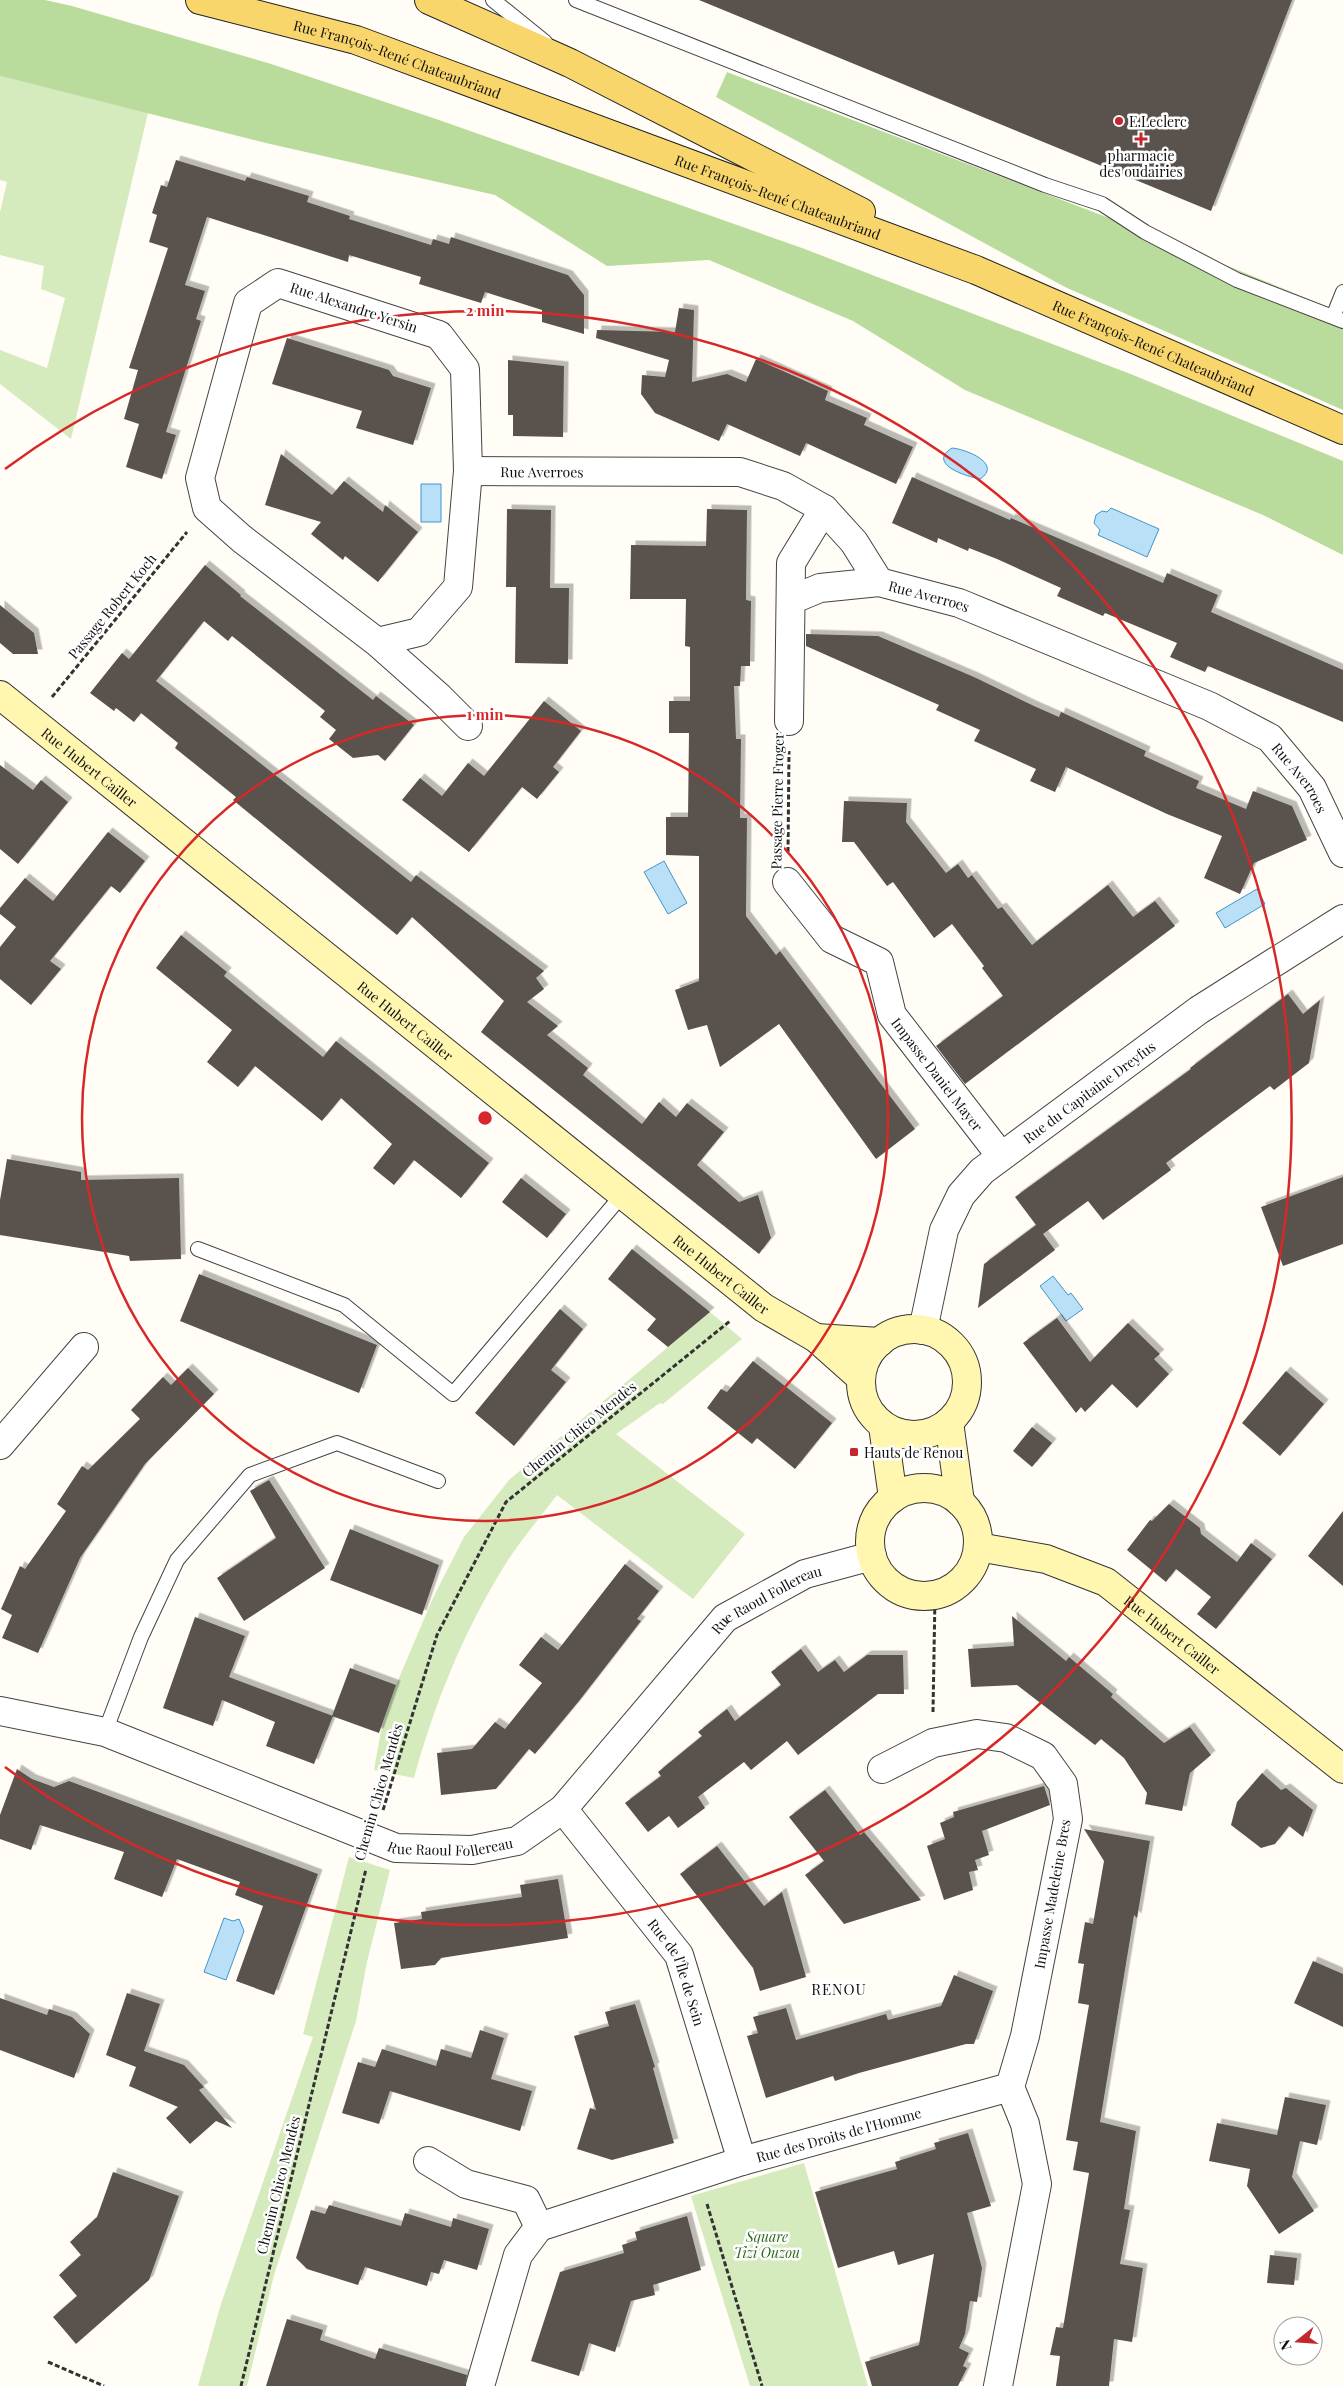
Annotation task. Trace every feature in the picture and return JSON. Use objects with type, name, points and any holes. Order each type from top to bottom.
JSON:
[{"type":"main road","name":"Rue François-René Chateaubriand","points":[[200,0],[356,40],[976,270],[1343,430]]},
{"type":"main road","points":[[429,0],[570,63],[976,270]]},
{"type":"street","name":"Rue Alexandre Yersin","points":[[377,642],[419,632],[458,587],[468,471],[465,368],[439,335],[278,283],[248,303],[200,478],[207,508],[242,538],[377,642],[439,697],[468,726]]},
{"type":"street","name":"Rue Averroes","points":[[468,471],[740,472],[784,486],[824,509],[854,542],[879,582],[959,603],[1209,706],[1270,738],[1312,788],[1343,853]]},
{"type":"street","points":[[789,720],[791,562],[824,509]]},
{"type":"street","points":[[791,600],[820,588],[879,582]]},
{"type":"street","name":"Rue Hubert Cailler","points":[[0,695],[764,1308],[816,1338],[861,1378]]},
{"type":"street","name":"Impasse Daniel Mayer","points":[[787,882],[832,939],[879,962],[892,1015],[1000,1156]]},
{"type":"street","name":"Rue du Capitaine Dreyfus","points":[[923,1330],[944,1230],[961,1195],[982,1171],[1199,1010],[1343,919]]},
{"type":"street","points":[[908,1330],[923,1330],[939,1336],[952,1346],[962,1360],[967,1376],[966,1393],[960,1409],[949,1422],[934,1432],[917,1436],[899,1434],[883,1426],[870,1413],[863,1396],[861,1378],[864,1364],[880,1342],[893,1334],[908,1330]]},
{"type":"street","name":"Rue Hubert Cailler","points":[[816,1338],[880,1342]]},
{"type":"street","points":[[0,1445],[84,1347]]},
{"type":"street","points":[[949,1422],[960,1502]]},
{"type":"street","points":[[883,1426],[892,1498]]},
{"type":"street","points":[[927,1488],[945,1492],[960,1502],[971,1515],[977,1531],[978,1547],[974,1564],[964,1579],[951,1590],[935,1596],[918,1596],[902,1592],[889,1584],[878,1571],[872,1556],[870,1540],[873,1524],[881,1510],[892,1498],[909,1490],[927,1488]]},
{"type":"street","name":"Rue Hubert Cailler","points":[[978,1547],[1046,1559],[1106,1582],[1343,1769]]},
{"type":"street","name":"Rue Raoul Follereau","points":[[2,1706],[105,1732],[396,1848],[472,1850],[517,1841],[563,1809],[724,1618],[805,1574],[872,1556]]},
{"type":"street","name":"Impasse Madeleine Bres","points":[[882,1769],[933,1743],[977,1734],[1006,1738],[1043,1756],[1063,1784],[1068,1819],[1025,2036],[1010,2087]]},
{"type":"street","name":"Rue de l'Île de Sein","points":[[563,1809],[679,1955],[742,2161]]},
{"type":"street","points":[[998,2386],[1036,2184],[1025,2124],[1010,2087]]},
{"type":"street","name":"Rue des Droits de l'Homme","points":[[539,2226],[742,2161],[1010,2087]]},
{"type":"street","points":[[428,2161],[466,2184],[526,2200],[539,2226],[518,2255],[480,2386]]},
{"type":"lane","points":[[493,0],[570,63]]},
{"type":"lane","points":[[576,0],[1045,185],[1102,204],[1145,232],[1237,280],[1338,319],[1343,292]]},
{"type":"lane","points":[[198,1249],[344,1305],[453,1394],[623,1194]]},
{"type":"lane","points":[[105,1732],[141,1636],[177,1560],[250,1475],[337,1443],[438,1481]]},
{"type":"path","name":"Passage Robert Koch","points":[[49,701],[192,525]]},
{"type":"path","name":"Passage Pierre Froger","points":[[787,882],[789,720]]},
{"type":"path","name":"Chemin Chico Mendès","points":[[241,2386],[374,1839],[437,1635],[506,1502],[734,1319]]},
{"type":"path","points":[[933,1743],[935,1596]]},
{"type":"path","points":[[698,2175],[762,2386]]},
{"type":"path","points":[[48,2362],[104,2386]]},
{"type":"green space","points":[[0,0],[45,0],[72,6],[268,63],[439,120],[802,248],[1133,375],[1343,461],[1343,555],[1263,515],[965,390],[853,321],[709,260],[607,266],[495,195],[266,143],[0,76]]},
{"type":"green space","points":[[727,72],[1130,226],[1343,313],[1343,410],[1065,287],[716,97]]},
{"type":"green space","points":[[0,76],[148,113],[71,439],[0,384],[0,350],[47,368],[65,298],[41,289],[44,266],[0,255],[0,212],[7,182],[0,180]]},
{"type":"green space","points":[[710,1312],[742,1339],[663,1404],[660,1403],[616,1434],[745,1534],[693,1599],[557,1495],[509,1559],[475,1618],[440,1697],[414,1778],[374,1770],[382,1725],[396,1685],[433,1598],[464,1537],[509,1480]]},
{"type":"green space","points":[[349,1857],[390,1870],[367,1962],[356,2021],[274,2275],[247,2386],[198,2386],[220,2307],[313,2037],[303,2034]]},
{"type":"green space","name":"Square Tizi Ouzou","points":[[804,2163],[868,2386],[750,2386],[691,2196]]},
{"type":"water","points":[[952,448],[966,451],[980,458],[987,468],[986,473],[980,479],[967,476],[952,469],[946,464],[944,459],[945,454]]},
{"type":"water","points":[[421,484],[441,484],[441,522],[421,522]]},
{"type":"water","points":[[1111,508],[1159,529],[1147,557],[1098,535],[1100,530],[1094,523],[1096,515],[1102,511],[1107,512]]},
{"type":"water","points":[[664,861],[687,903],[668,914],[644,872]]},
{"type":"water","points":[[1257,889],[1265,904],[1225,928],[1216,913]]},
{"type":"water","points":[[1053,1276],[1068,1295],[1071,1293],[1083,1309],[1066,1321],[1040,1286]]},
{"type":"water","points":[[224,1918],[233,1921],[239,1919],[244,1931],[226,1980],[204,1972]]},
{"type":"building","name":"E.Leclerc","points":[[699,0],[1292,0],[1211,211]]},
{"type":"building","points":[[176,160],[245,181],[247,177],[309,196],[307,202],[350,216],[349,219],[431,245],[433,239],[449,244],[451,237],[568,275],[584,295],[584,334],[542,322],[542,310],[485,292],[481,303],[419,284],[421,277],[349,255],[348,262],[207,217],[185,285],[205,291],[196,319],[201,321],[166,432],[176,435],[162,479],[126,467],[139,424],[124,419],[138,370],[129,368],[168,248],[149,242],[157,215],[152,213],[161,185],[167,187]]},
{"type":"building","points":[[679,308],[694,310],[692,382],[727,374],[746,382],[756,359],[828,391],[825,400],[867,418],[864,425],[913,447],[896,484],[806,443],[800,456],[727,424],[719,441],[655,413],[641,394],[642,375],[665,377],[669,360],[596,338],[597,330],[675,332]]},
{"type":"building","points":[[287,338],[389,370],[393,376],[431,388],[413,445],[356,428],[362,411],[272,384]]},
{"type":"building","points":[[508,360],[564,366],[563,437],[513,436],[513,415],[508,415]]},
{"type":"building","points":[[281,454],[332,495],[344,481],[383,512],[385,505],[418,532],[378,582],[345,556],[343,560],[311,534],[321,522],[265,505]]},
{"type":"building","points":[[912,477],[1163,583],[1167,573],[1218,595],[1211,612],[1343,670],[1343,722],[1208,666],[1205,672],[1170,657],[1177,643],[1105,613],[1103,616],[1057,596],[1061,588],[997,559],[969,548],[968,551],[938,538],[937,543],[892,523]]},
{"type":"building","points":[[507,509],[551,510],[550,588],[569,588],[568,664],[515,663],[516,587],[506,587]]},
{"type":"building","points":[[707,509],[747,510],[746,600],[751,601],[750,666],[741,666],[740,686],[734,686],[736,739],[741,739],[740,818],[747,818],[746,916],[776,955],[780,951],[915,1129],[876,1159],[779,1024],[720,1067],[707,1025],[688,1030],[675,990],[699,981],[699,856],[666,855],[666,817],[688,817],[689,733],[669,733],[669,701],[690,701],[690,647],[685,646],[686,599],[630,599],[631,545],[706,546]]},
{"type":"building","points":[[205,565],[240,596],[373,700],[376,696],[414,725],[385,761],[378,755],[353,758],[329,739],[336,730],[320,717],[325,711],[232,636],[228,641],[204,621],[156,681],[411,882],[416,875],[544,971],[536,978],[544,989],[527,1002],[558,1026],[547,1035],[588,1068],[583,1075],[642,1124],[659,1102],[676,1117],[687,1103],[724,1132],[697,1165],[739,1202],[758,1195],[771,1238],[759,1254],[481,1032],[504,1001],[412,917],[397,935],[233,800],[236,797],[175,748],[178,743],[141,713],[134,722],[116,708],[114,711],[90,693],[122,653],[129,659]]},
{"type":"building","points":[[0,605],[34,633],[38,654],[13,654],[0,643]]},
{"type":"building","points":[[806,634],[878,636],[974,677],[1059,717],[1061,712],[1146,751],[1144,756],[1199,781],[1196,788],[1246,809],[1253,791],[1292,806],[1307,840],[1254,863],[1240,894],[1204,878],[1222,836],[1167,814],[1066,767],[1055,792],[1030,781],[1036,769],[974,741],[980,730],[936,710],[939,705],[806,646]]},
{"type":"building","points":[[544,701],[581,731],[553,767],[559,772],[537,799],[522,787],[469,852],[402,800],[420,778],[442,796],[468,763],[484,776]]},
{"type":"building","points":[[0,765],[33,790],[41,780],[68,802],[18,864],[0,849]]},
{"type":"building","points":[[844,801],[907,803],[906,822],[946,873],[958,864],[968,878],[972,875],[998,909],[1002,907],[1032,945],[1108,885],[1133,917],[1155,901],[1175,926],[965,1084],[936,1046],[1003,996],[982,968],[984,966],[952,924],[934,938],[893,882],[887,886],[854,842],[842,842]]},
{"type":"building","points":[[108,832],[145,861],[120,893],[111,886],[50,961],[61,969],[31,1005],[0,979],[0,947],[16,927],[0,914],[0,908],[25,878],[53,901]]},
{"type":"building","points":[[181,935],[227,972],[224,976],[323,1057],[336,1041],[489,1163],[461,1198],[414,1160],[394,1185],[373,1168],[392,1144],[341,1098],[322,1121],[255,1066],[238,1087],[207,1062],[232,1030],[156,968]]},
{"type":"building","points":[[1288,994],[1303,1014],[1320,1000],[1309,1063],[1274,1090],[1270,1086],[1166,1163],[1171,1170],[1103,1220],[1088,1201],[1043,1234],[1055,1250],[978,1308],[984,1264],[1036,1225],[1015,1197],[1191,1069]]},
{"type":"building","points":[[7,1159],[81,1172],[81,1180],[179,1178],[181,1259],[130,1261],[129,1256],[0,1235],[0,1200]]},
{"type":"building","points":[[1343,1177],[1343,1244],[1283,1266],[1261,1207]]},
{"type":"building","points":[[521,1178],[566,1214],[547,1238],[502,1202]]},
{"type":"building","points":[[632,1249],[710,1312],[668,1347],[647,1330],[656,1319],[608,1279]]},
{"type":"building","points":[[199,1274],[377,1345],[359,1393],[180,1321]]},
{"type":"building","points":[[560,1309],[583,1329],[551,1370],[566,1382],[514,1446],[475,1413]]},
{"type":"building","points":[[1057,1318],[1090,1362],[1128,1323],[1160,1354],[1154,1359],[1169,1374],[1137,1408],[1112,1384],[1085,1412],[1081,1407],[1076,1413],[1023,1343]]},
{"type":"building","points":[[753,1361],[832,1423],[795,1469],[757,1438],[752,1444],[707,1408],[721,1389],[727,1392]]},
{"type":"building","points":[[188,1368],[214,1394],[145,1464],[80,1558],[38,1653],[2,1638],[12,1615],[1,1609],[20,1566],[25,1569],[66,1511],[57,1504],[82,1466],[88,1470],[140,1419],[131,1410],[163,1377],[171,1385]]},
{"type":"building","points":[[1286,1371],[1324,1404],[1280,1456],[1242,1423]]},
{"type":"building","points":[[1032,1427],[1052,1443],[1032,1467],[1013,1451]]},
{"type":"building","points":[[269,1480],[325,1568],[244,1621],[217,1578],[276,1538],[250,1491]]},
{"type":"building","points":[[1169,1504],[1200,1528],[1201,1534],[1237,1562],[1251,1543],[1272,1559],[1216,1629],[1197,1614],[1211,1597],[1176,1569],[1166,1582],[1127,1550],[1150,1520],[1152,1521]]},
{"type":"building","points":[[1343,1511],[1343,1586],[1308,1556]]},
{"type":"building","points":[[350,1529],[439,1565],[422,1615],[330,1580]]},
{"type":"building","points":[[625,1564],[659,1591],[637,1619],[641,1621],[579,1701],[535,1754],[529,1749],[496,1789],[441,1795],[437,1753],[472,1749],[495,1722],[505,1729],[542,1683],[519,1665],[541,1637],[558,1650]]},
{"type":"building","points":[[1012,1616],[1066,1661],[1069,1657],[1113,1694],[1111,1697],[1164,1743],[1190,1727],[1211,1755],[1190,1773],[1182,1811],[1145,1804],[1147,1793],[1124,1758],[1101,1739],[1095,1745],[1017,1685],[971,1687],[968,1649],[1014,1646]]},
{"type":"building","points":[[195,1617],[245,1636],[229,1677],[333,1716],[314,1764],[266,1746],[275,1722],[222,1700],[213,1726],[163,1708]]},
{"type":"building","points":[[801,1649],[818,1672],[835,1660],[844,1672],[867,1655],[903,1655],[904,1694],[878,1694],[798,1755],[787,1741],[751,1770],[744,1762],[698,1797],[705,1808],[678,1828],[669,1816],[648,1832],[625,1803],[661,1776],[658,1772],[702,1736],[698,1732],[727,1709],[735,1721],[781,1685],[771,1672]]},
{"type":"building","points":[[350,1668],[396,1685],[379,1733],[332,1716]]},
{"type":"building","points":[[17,1769],[32,1779],[54,1787],[69,1781],[318,1874],[274,1995],[236,1981],[263,1906],[235,1895],[240,1882],[177,1859],[162,1897],[114,1879],[124,1852],[40,1825],[31,1850],[0,1839],[0,1815]]},
{"type":"building","points":[[1262,1773],[1281,1790],[1286,1788],[1313,1810],[1303,1837],[1289,1826],[1275,1844],[1261,1848],[1231,1825],[1237,1802]]},
{"type":"building","points":[[1044,1786],[1050,1805],[982,1831],[989,1855],[975,1860],[978,1870],[969,1872],[973,1890],[944,1900],[927,1846],[945,1839],[940,1823],[954,1817],[953,1812]]},
{"type":"building","points":[[825,1790],[860,1835],[864,1832],[921,1900],[844,1924],[805,1875],[824,1861],[789,1817]]},
{"type":"building","points":[[1084,1829],[1150,1841],[1137,1918],[1134,1915],[1100,2122],[1136,2131],[1124,2209],[1130,2210],[1120,2264],[1143,2268],[1132,2342],[1114,2339],[1109,2386],[1056,2386],[1060,2356],[1050,2355],[1056,2327],[1063,2328],[1089,2173],[1073,2170],[1078,2142],[1066,2140],[1089,2005],[1078,2003],[1084,1964],[1078,1963],[1085,1922],[1093,1924],[1104,1861]]},
{"type":"building","points":[[717,1846],[764,1906],[782,1892],[806,1977],[760,1991],[753,1968],[680,1874]]},
{"type":"building","points":[[558,1879],[568,1938],[441,1958],[435,1965],[401,1969],[394,1923],[422,1919],[421,1912],[522,1897],[520,1885]]},
{"type":"building","points":[[1313,1961],[1343,1974],[1343,2027],[1294,2003]]},
{"type":"building","points":[[954,1975],[993,1991],[974,2044],[966,2044],[835,2081],[833,2076],[766,2098],[747,2036],[758,2033],[753,2017],[786,2008],[796,2040],[886,2014],[888,2020],[941,2006]]},
{"type":"building","points":[[127,1993],[160,2004],[144,2051],[184,2065],[204,2087],[199,2090],[232,2128],[216,2121],[190,2144],[166,2118],[178,2107],[129,2086],[136,2067],[106,2055]]},
{"type":"building","points":[[0,1998],[47,2015],[49,2009],[72,2017],[90,2034],[74,2078],[0,2050]]},
{"type":"building","points":[[635,2004],[655,2067],[653,2068],[674,2143],[612,2160],[577,2149],[590,2108],[596,2110],[574,2036],[609,2026],[605,2012]]},
{"type":"building","points":[[480,2030],[504,2038],[491,2079],[532,2091],[520,2131],[390,2091],[379,2124],[342,2113],[358,2062],[375,2067],[382,2049],[436,2066],[441,2049],[471,2058]]},
{"type":"building","points":[[1285,2097],[1326,2105],[1317,2145],[1300,2141],[1292,2177],[1314,2211],[1279,2234],[1247,2186],[1250,2169],[1209,2161],[1217,2123],[1277,2135]]},
{"type":"building","points":[[968,2133],[991,2206],[967,2213],[982,2268],[977,2302],[970,2301],[965,2334],[959,2348],[969,2353],[963,2366],[967,2368],[958,2386],[872,2386],[865,2362],[919,2345],[934,2254],[898,2265],[894,2251],[838,2268],[815,2192],[897,2169],[895,2162],[936,2149],[934,2143]]},
{"type":"building","points":[[113,2172],[179,2196],[149,2280],[76,2344],[53,2317],[77,2296],[59,2275],[81,2255],[70,2242],[97,2217]]},
{"type":"building","points":[[329,2205],[401,2226],[405,2213],[451,2227],[453,2218],[489,2229],[477,2270],[444,2260],[439,2274],[431,2272],[427,2286],[365,2267],[358,2285],[307,2269],[296,2258],[311,2210],[325,2214]]},
{"type":"building","points":[[687,2216],[701,2270],[653,2285],[655,2295],[631,2301],[615,2352],[589,2343],[579,2376],[531,2361],[560,2272],[624,2253],[622,2245],[637,2240],[635,2232]]},
{"type":"building","points":[[1270,2255],[1297,2258],[1294,2285],[1267,2283]]},
{"type":"building","points":[[287,2319],[323,2330],[320,2340],[375,2359],[379,2348],[467,2375],[465,2386],[266,2386]]},
{"type":"place","name":"E.Leclerc","points":[[1119,121]]},
{"type":"place","name":"pharmacie des oudairies","points":[[1141,139]]},
{"type":"place","name":"Hauts de Renou","points":[[854,1452]]},
{"type":"district","name":"RENOU","points":[[839,1989]]}]
